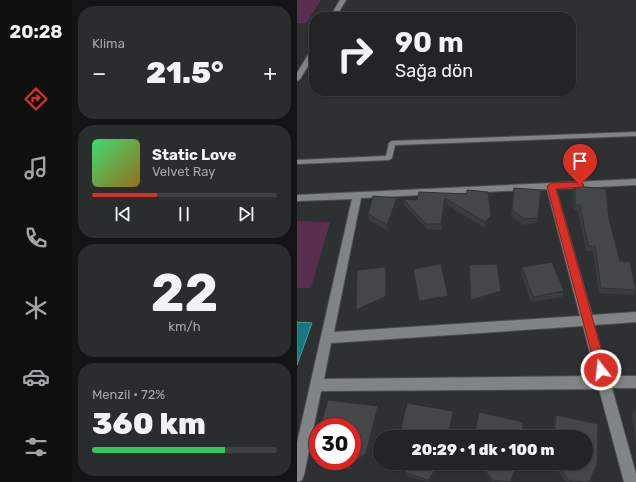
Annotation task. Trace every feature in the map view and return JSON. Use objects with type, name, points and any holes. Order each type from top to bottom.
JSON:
[{"type":"street","points":[[336,12],[343,0]]},
{"type":"street","points":[[297,79],[309,59]]},
{"type":"street","points":[[297,198],[636,182]]},
{"type":"street","points":[[551,186],[631,482]]},
{"type":"street","points":[[297,475],[357,196]]},
{"type":"street","points":[[326,338],[636,317]]},
{"type":"street","points":[[316,385],[636,382]]},
{"type":"lane","points":[[297,162],[389,158],[391,143],[636,134]]},
{"type":"shaded area","points":[[297,0],[321,0],[313,12],[309,12],[309,18],[306,23],[297,23]]},
{"type":"shaded area","points":[[297,221],[330,222],[311,288],[297,288]]},
{"type":"water","points":[[297,322],[312,323],[297,365]]},
{"type":"building","points":[[575,186],[606,189],[609,219],[620,261],[630,262],[636,290],[601,288],[595,246],[588,246],[580,205],[575,205]]},
{"type":"building","points":[[514,188],[541,190],[538,218],[525,219],[512,210]]},
{"type":"building","points":[[467,190],[488,192],[491,216],[485,222],[445,198],[441,224],[426,224],[403,199],[417,200],[419,192],[467,194]]},
{"type":"building","points":[[373,196],[397,198],[387,225],[368,214]]},
{"type":"building","points":[[552,262],[564,291],[533,297],[522,267]]},
{"type":"building","points":[[441,264],[448,296],[419,301],[413,269]]},
{"type":"building","points":[[497,264],[501,291],[471,300],[469,265]]},
{"type":"building","points":[[386,267],[386,296],[356,310],[357,270]]},
{"type":"building","points":[[328,400],[378,406],[366,453],[361,457],[361,418],[323,418]]},
{"type":"building","points":[[407,403],[453,411],[449,430],[401,430]]},
{"type":"building","points":[[479,412],[523,422],[522,430],[475,430]]},
{"type":"building","points":[[556,415],[598,424],[597,465],[589,482],[569,481],[561,470],[593,470],[593,430],[555,430]]},
{"type":"building","points":[[404,470],[435,470],[428,480],[406,473]]},
{"type":"building","points":[[486,470],[515,470],[510,482],[492,480]]},
{"type":"route","points":[[580,185],[551,186],[601,370]]}]
